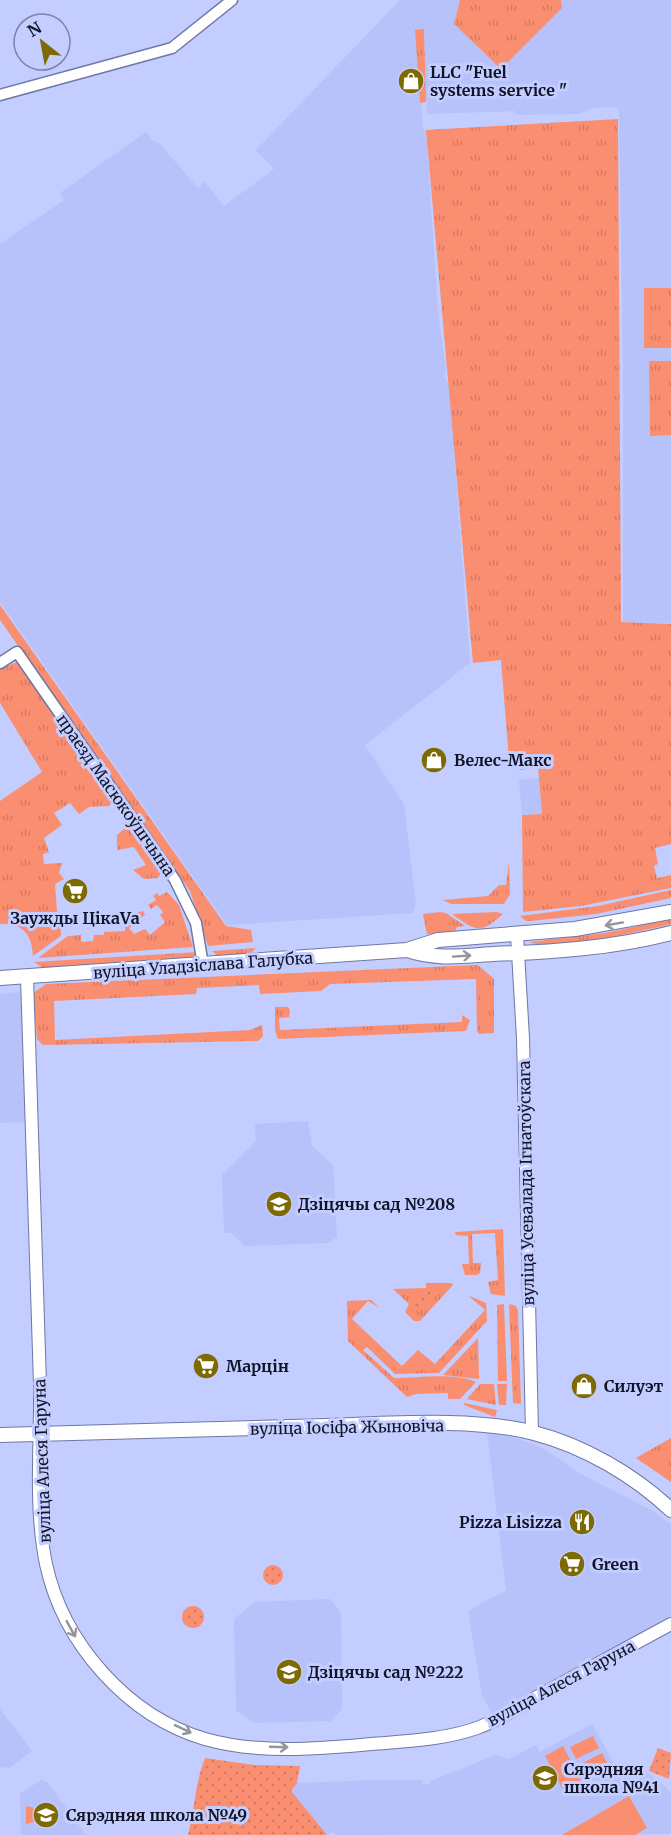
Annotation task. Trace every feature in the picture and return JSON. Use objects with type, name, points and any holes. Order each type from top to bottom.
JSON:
[{"type":"main road","name":"вуліца Уладзіслава Галубка","points":[[0,978],[407,950],[438,940],[601,926],[671,912]]},
{"type":"main road","name":"вуліца Уладзіслава Галубка","points":[[407,950],[438,958],[519,953],[606,946],[671,933]]},
{"type":"main road","name":"вуліца Іосіфа Жыновіча","points":[[0,1435],[438,1424],[532,1432],[602,1461],[641,1485],[671,1510]]},
{"type":"street","points":[[0,95],[172,48],[232,0]]},
{"type":"street","name":"праезд Масюкоўшчына","points":[[0,663],[17,652],[175,880],[196,923],[202,948],[203,965]]},
{"type":"street","name":"вуліца Усевалада Ігнатоўскага","points":[[517,935],[532,1432]]},
{"type":"street","name":"вуліца Алеся Гаруна","points":[[27,977],[42,1529],[46,1563],[70,1629],[97,1665],[128,1697],[146,1711],[204,1738],[241,1746],[287,1748],[434,1738],[489,1723],[671,1624]]},
{"type":"shaded area","points":[[400,0],[460,0],[454,24],[501,69],[562,8],[561,0],[671,0],[671,623],[623,622],[623,369],[619,110],[614,107],[592,108],[579,114],[516,115],[515,111],[427,114],[424,29],[415,30],[423,130],[426,130],[438,313],[446,368],[444,376],[449,385],[470,663],[365,745],[404,804],[416,904],[413,913],[227,925],[0,602],[0,244],[64,200],[60,193],[146,132],[151,139],[160,144],[198,188],[205,182],[224,206],[274,169],[256,150]]},
{"type":"shaded area","points":[[539,778],[542,814],[522,815],[519,780]]},
{"type":"shaded area","points":[[20,992],[27,1122],[0,1123],[0,994]]},
{"type":"shaded area","name":"Дзіцячы сад №208","points":[[308,1121],[312,1146],[333,1165],[337,1237],[328,1243],[245,1246],[231,1233],[224,1233],[222,1175],[256,1141],[255,1124]]},
{"type":"shaded area","points":[[487,1432],[519,1439],[546,1450],[581,1474],[653,1511],[671,1524],[671,1616],[493,1716],[482,1695],[468,1611],[506,1590]]},
{"type":"shaded area","name":"Дзіцячы сад №222","points":[[330,1599],[341,1612],[342,1709],[331,1721],[254,1723],[236,1710],[234,1619],[255,1602]]},
{"type":"shaded area","points":[[0,1709],[32,1751],[9,1768],[0,1767]]},
{"type":"shaded area","name":"Сярэдняя школа №41","points":[[592,1724],[621,1776],[638,1766],[666,1787],[671,1795],[671,1834],[336,1835],[334,1832],[325,1835],[291,1791],[297,1783],[422,1780],[423,1784],[430,1784],[431,1781],[496,1755],[509,1759],[536,1745],[540,1752]]},
{"type":"shaded area","name":"Сярэдняя школа №49","points":[[41,1780],[47,1782],[86,1835],[21,1835],[20,1794]]},
{"type":"green space","points":[[460,0],[561,0],[562,8],[501,69],[454,24]]},
{"type":"green space","points":[[424,29],[426,102],[420,103],[415,30]]},
{"type":"green space","points":[[618,119],[621,622],[671,624],[671,844],[655,848],[658,864],[654,866],[657,878],[671,875],[671,888],[581,906],[523,912],[522,815],[542,814],[538,767],[520,770],[509,759],[501,660],[473,663],[426,130]]},
{"type":"green space","points":[[644,288],[671,288],[671,348],[644,348]]},
{"type":"green space","points":[[649,361],[671,361],[671,435],[650,436]]},
{"type":"green space","points":[[0,605],[226,926],[251,930],[253,942],[208,946],[190,891],[0,620]]},
{"type":"green space","points":[[17,662],[113,800],[109,806],[89,807],[79,814],[70,803],[54,813],[62,825],[44,838],[49,852],[43,854],[44,864],[62,863],[59,873],[64,879],[55,884],[57,911],[61,914],[61,936],[33,956],[31,942],[25,931],[15,925],[0,924],[0,801],[42,772],[0,703],[0,669]]},
{"type":"green space","points":[[125,828],[133,829],[163,870],[158,878],[144,879],[133,870],[146,865],[134,847],[117,850],[117,835]]},
{"type":"green space","points":[[509,862],[510,894],[504,904],[451,904],[443,900],[488,896],[499,885],[506,885]]},
{"type":"green space","points":[[671,890],[671,898],[596,914],[531,921],[526,921],[520,916],[598,906]]},
{"type":"green space","points":[[167,892],[179,905],[193,947],[38,958],[68,936],[81,935],[81,942],[93,941],[94,935],[125,931],[125,916],[143,911],[145,915],[139,919],[135,914],[130,918],[134,924],[129,928],[134,934],[145,929],[150,935],[165,922],[160,915],[163,912],[157,905],[151,909],[148,905],[156,900],[153,896],[157,893],[159,896]]},
{"type":"green space","points":[[497,912],[503,914],[483,928],[473,927],[452,914]]},
{"type":"green space","points":[[446,913],[465,926],[457,927],[454,933],[427,934],[423,914]]},
{"type":"green space","points":[[671,919],[671,924],[598,939],[555,944],[530,942],[605,933]]},
{"type":"green space","points":[[256,948],[248,956],[220,958],[212,951]]},
{"type":"green space","points":[[198,952],[193,958],[43,968],[34,962]]},
{"type":"green space","points":[[478,965],[494,979],[494,1033],[479,1034],[477,1031],[476,979],[330,984],[321,991],[260,994],[259,985],[197,988],[196,994],[54,1001],[55,1040],[250,1030],[262,1025],[263,1036],[258,1041],[43,1045],[37,1039],[33,993],[46,984]]},
{"type":"green space","points":[[275,1007],[288,1007],[290,1010],[289,1017],[279,1018],[280,1030],[462,1022],[462,1015],[470,1020],[466,1031],[278,1039],[275,1031]]},
{"type":"green space","points":[[503,1229],[505,1296],[491,1294],[488,1282],[498,1280],[495,1233],[472,1234],[473,1263],[481,1263],[480,1273],[465,1275],[462,1264],[469,1264],[468,1236],[456,1235],[455,1232]]},
{"type":"green space","points":[[426,1283],[452,1283],[453,1285],[420,1321],[414,1321],[405,1312],[409,1304],[393,1289],[426,1288]]},
{"type":"green space","points":[[426,1288],[435,1297],[419,1312],[411,1303]]},
{"type":"green space","points":[[469,1296],[486,1303],[487,1321],[439,1373],[395,1374],[367,1347],[363,1350],[394,1378],[447,1376],[476,1382],[460,1399],[448,1399],[448,1393],[416,1394],[407,1397],[348,1341],[347,1301],[371,1300],[380,1308],[368,1301],[352,1319],[402,1366],[418,1350],[435,1364],[485,1310]]},
{"type":"green space","points":[[504,1304],[507,1381],[498,1381],[497,1305]]},
{"type":"green space","points":[[509,1304],[516,1306],[518,1311],[521,1404],[513,1403]]},
{"type":"green space","points":[[478,1338],[479,1379],[443,1375]]},
{"type":"green space","points":[[480,1384],[494,1384],[496,1405],[467,1399]]},
{"type":"green space","points":[[497,1384],[507,1384],[506,1405],[499,1405]]},
{"type":"green space","points":[[464,1403],[497,1410],[495,1417],[464,1405]]},
{"type":"green space","points":[[671,1438],[671,1482],[636,1458]]},
{"type":"green space","points":[[273,1565],[280,1568],[283,1575],[280,1582],[273,1585],[266,1582],[263,1575],[266,1568]]},
{"type":"green space","points":[[193,1606],[201,1609],[204,1617],[201,1625],[193,1628],[185,1625],[182,1617],[185,1609]]},
{"type":"green space","points":[[593,1736],[599,1748],[576,1759],[570,1747]]},
{"type":"green space","points":[[563,1746],[581,1780],[563,1790],[545,1756]]},
{"type":"green space","points":[[658,1748],[671,1753],[669,1779],[649,1771]]},
{"type":"green space","points":[[602,1753],[608,1765],[585,1776],[579,1765]]},
{"type":"green space","points":[[205,1758],[254,1765],[300,1766],[297,1783],[291,1791],[327,1835],[188,1835]]},
{"type":"green space","points":[[629,1796],[647,1828],[635,1835],[562,1835]]},
{"type":"green space","points":[[26,1806],[55,1813],[55,1816],[26,1824]]},
{"type":"place","name":"LLC \"Fuel systems service \"","points":[[411,81]]},
{"type":"place","name":"Велес-Макс","points":[[434,760]]},
{"type":"place","name":"Заужды ЦікаVа","points":[[75,891]]},
{"type":"place","name":"Дзіцячы сад №208","points":[[279,1204]]},
{"type":"place","name":"Марцін","points":[[206,1366]]},
{"type":"place","name":"Силуэт","points":[[584,1386]]},
{"type":"place","name":"Pizza Lisizza","points":[[582,1522]]},
{"type":"place","name":"Green","points":[[572,1564]]},
{"type":"place","name":"Дзіцячы сад №222","points":[[289,1672]]},
{"type":"place","name":"Сярэдняя школа №41","points":[[545,1778]]},
{"type":"place","name":"Сярэдняя школа №49","points":[[46,1815]]}]
